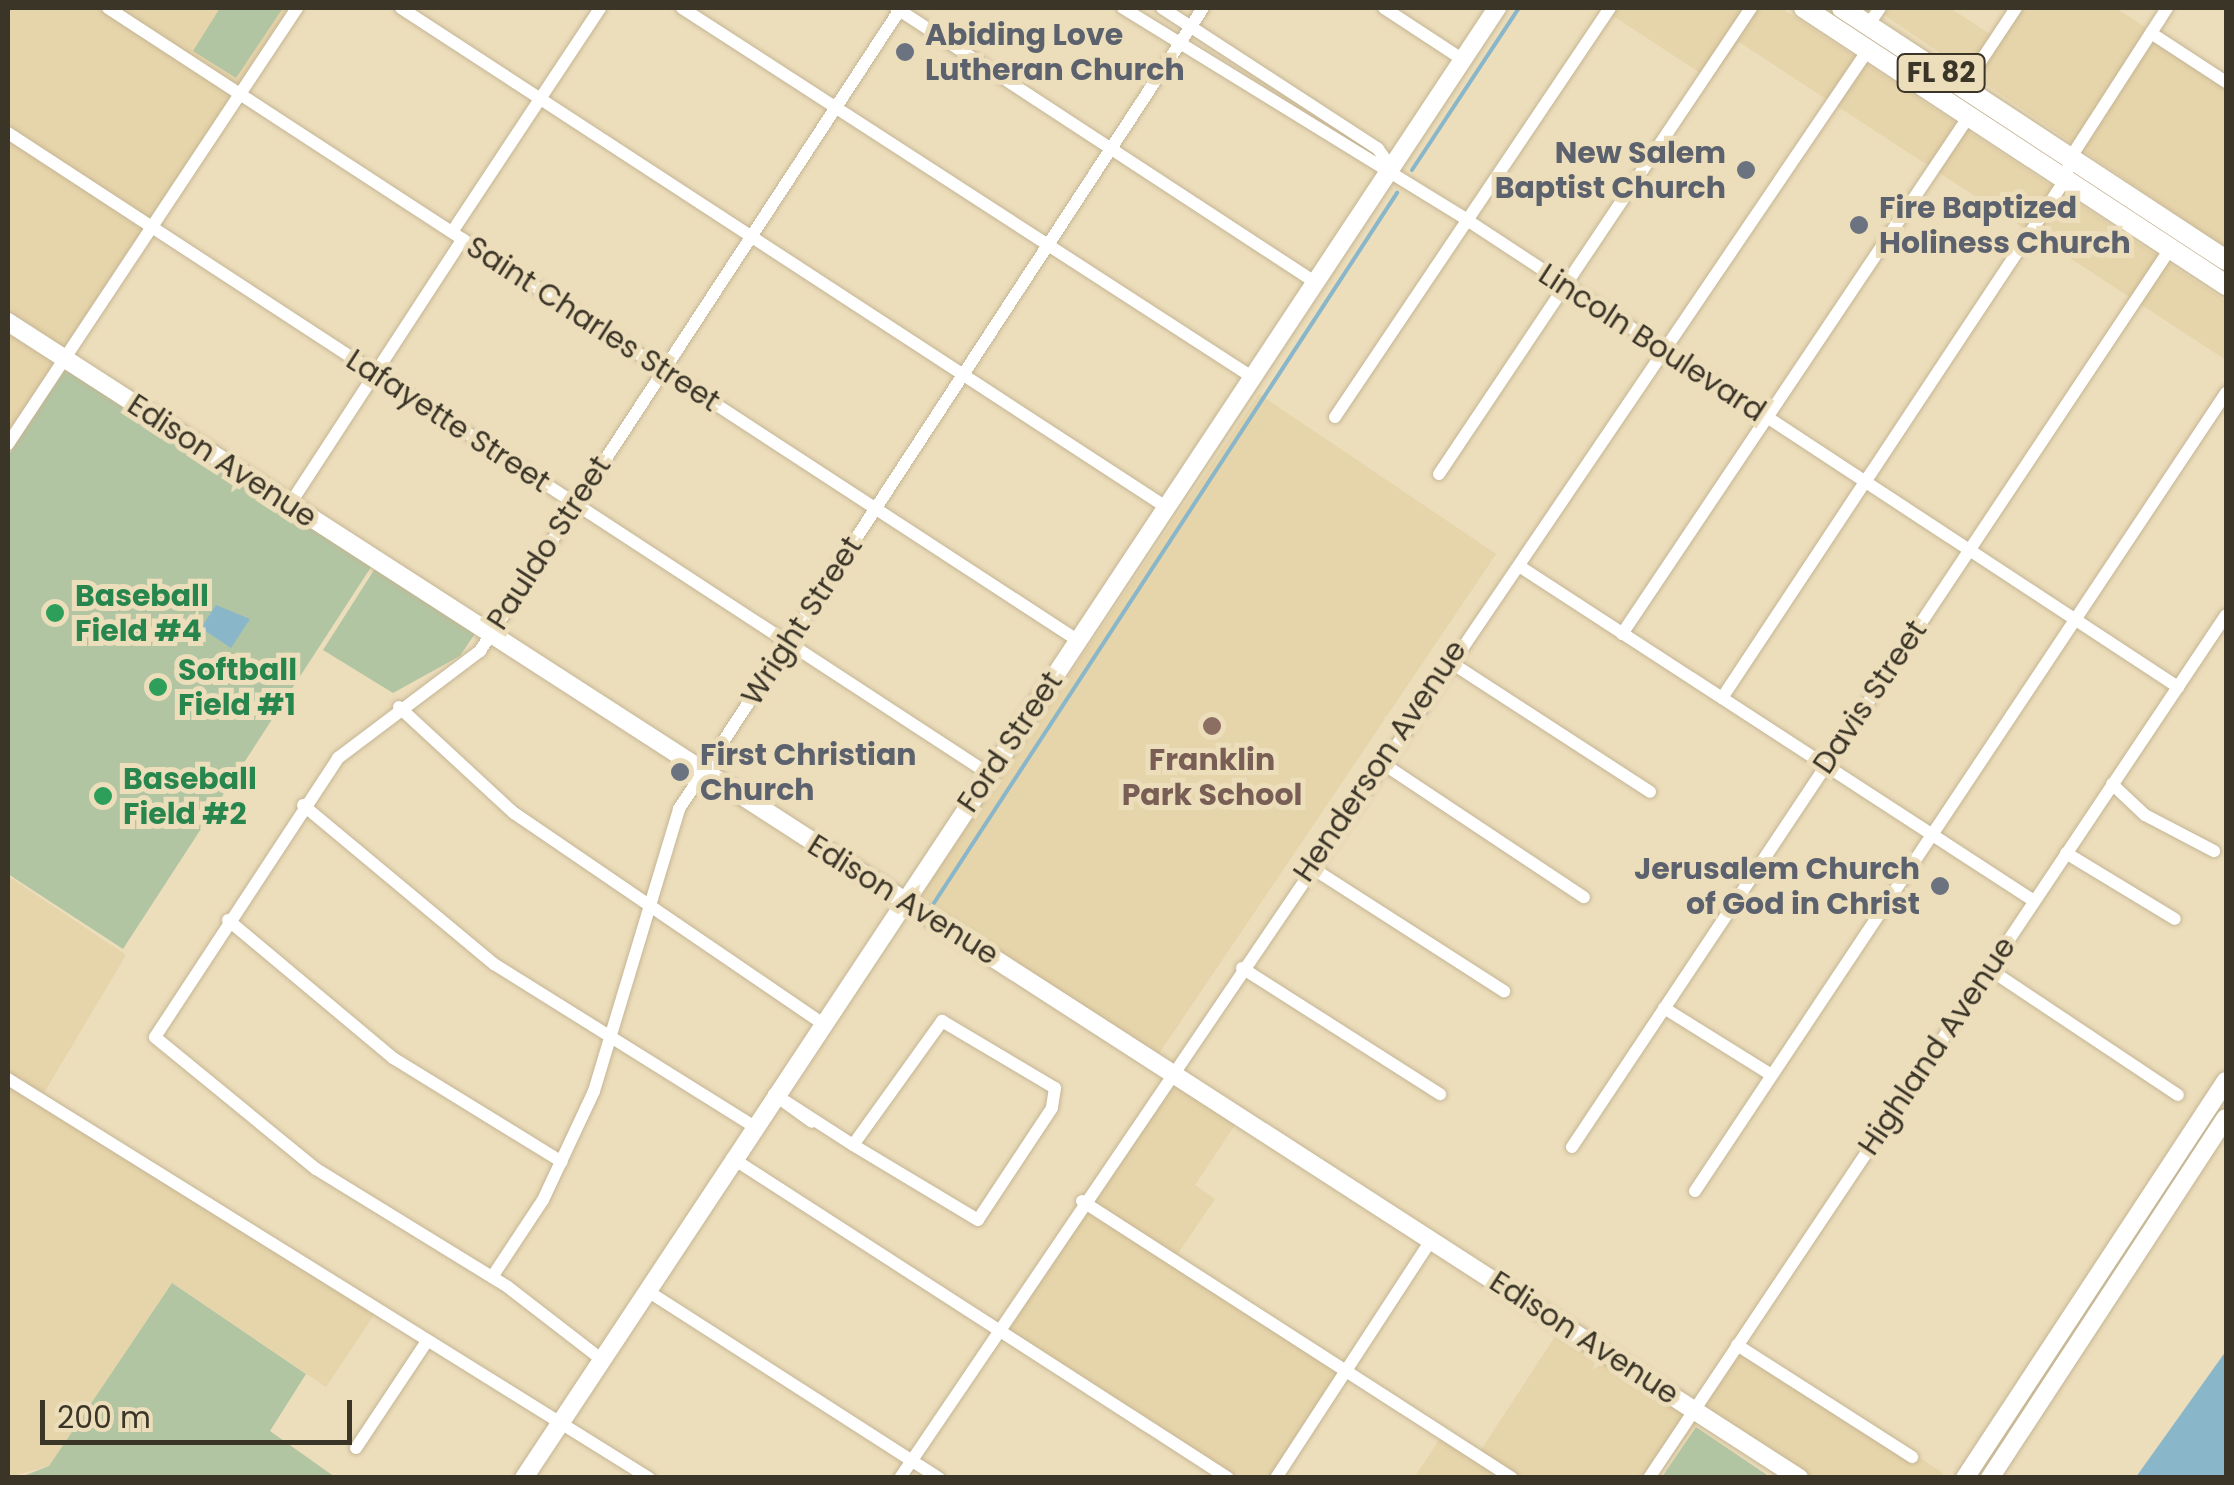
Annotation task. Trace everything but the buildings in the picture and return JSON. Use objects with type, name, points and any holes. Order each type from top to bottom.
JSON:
[{"type":"main road","name":"FL 82","points":[[1804,8],[1968,116],[2035,148],[2070,158],[2226,260]]},
{"type":"main road","name":"FL 82","points":[[1842,8],[1874,16],[2035,148],[2066,180],[2226,286]]},
{"type":"main road","points":[[1839,31],[1874,16]]},
{"type":"street","name":"Saint Charles Street","points":[[108,8],[1077,640]]},
{"type":"street","points":[[8,444],[297,8]]},
{"type":"street","points":[[401,8],[1166,507]]},
{"type":"street","points":[[290,504],[376,373],[540,98],[600,8]]},
{"type":"street","points":[[682,8],[1252,378]]},
{"type":"street","points":[[899,8],[1314,282]]},
{"type":"street","name":"Pauldo Street","points":[[492,1277],[316,1170],[156,1037],[228,920],[338,758],[399,707],[461,672],[490,633],[899,8]]},
{"type":"street","name":"Lincoln Boulevard","points":[[1123,8],[1390,169],[2178,687]]},
{"type":"street","name":"Lincoln Boulevard","points":[[1162,8],[1378,149],[1390,169]]},
{"type":"street","name":"Wright Street","points":[[492,1277],[562,1162],[616,1038],[670,830],[787,642],[1203,8]]},
{"type":"street","points":[[1384,8],[1462,59]]},
{"type":"street","name":"Ford Street","points":[[524,1478],[774,1094],[1496,8]]},
{"type":"street","points":[[1336,417],[1610,8]]},
{"type":"street","points":[[1439,474],[1752,8]]},
{"type":"street","points":[[1964,88],[2016,8]]},
{"type":"street","points":[[1722,698],[2066,180],[2070,158],[2167,8]]},
{"type":"street","points":[[2151,32],[2226,82]]},
{"type":"street","name":"Henderson Avenue","points":[[900,1478],[1446,660],[1518,566],[1666,353],[1868,50]]},
{"type":"street","points":[[1622,634],[1968,116]]},
{"type":"street","name":"Lafayette Street","points":[[8,133],[988,774]]},
{"type":"street","name":"Davis Street","points":[[1572,1147],[2170,249]]},
{"type":"street","name":"Edison Avenue","points":[[8,322],[1799,1478]]},
{"type":"street","points":[[1694,1191],[2226,393]]},
{"type":"street","points":[[1518,566],[2034,901]]},
{"type":"street","name":"Highland Avenue","points":[[1649,1478],[2226,615]]},
{"type":"street","points":[[1446,660],[1650,792]]},
{"type":"street","points":[[399,707],[514,813],[822,1022]]},
{"type":"street","points":[[1380,761],[1584,896]]},
{"type":"street","points":[[2112,784],[2145,815],[2214,851]]},
{"type":"street","points":[[304,805],[438,923],[753,1126]]},
{"type":"street","points":[[2066,853],[2176,919]]},
{"type":"street","points":[[1310,866],[1504,991]]},
{"type":"street","points":[[228,920],[368,1040],[562,1162]]},
{"type":"street","points":[[1242,968],[1440,1094]]},
{"type":"street","points":[[1989,969],[2178,1094]]},
{"type":"street","points":[[1664,1008],[1770,1074]]},
{"type":"street","points":[[774,1094],[854,1145],[978,1220],[1052,1108],[1056,1088],[942,1021],[854,1145]]},
{"type":"street","points":[[8,1078],[425,1344],[560,1421],[649,1478]]},
{"type":"street","points":[[1965,1478],[2226,1081]]},
{"type":"street","points":[[1990,1478],[2226,1118]]},
{"type":"street","points":[[732,1158],[1228,1478]]},
{"type":"street","points":[[1082,1201],[1512,1478]]},
{"type":"street","points":[[1276,1478],[1432,1240]]},
{"type":"street","points":[[492,1277],[600,1359]]},
{"type":"street","points":[[646,1290],[939,1478]]},
{"type":"street","points":[[356,1448],[425,1344]]},
{"type":"street","points":[[1738,1345],[1912,1458]]},
{"type":"shaded area","points":[[8,8],[303,8],[73,357],[8,315]]},
{"type":"shaded area","points":[[1601,8],[1781,8],[2226,301],[2226,360],[1739,42],[1711,80]]},
{"type":"shaded area","points":[[1874,8],[1950,8],[1999,40],[2020,8],[2116,8],[2226,81],[2226,248]]},
{"type":"shaded area","points":[[8,329],[61,364],[8,447]]},
{"type":"shaded area","name":"Franklin Park School","points":[[1259,394],[1496,554],[1157,1056],[920,896]]},
{"type":"shaded area","points":[[8,876],[126,955],[44,1093],[376,1312],[326,1387],[172,1283],[49,1466],[8,1477]]},
{"type":"shaded area","points":[[1171,1080],[1237,1122],[1195,1185],[1215,1199],[1173,1261],[1350,1373],[1281,1477],[1230,1477],[1002,1331]]},
{"type":"shaded area","points":[[1560,1329],[1698,1422],[1657,1477],[1414,1478],[1443,1434],[1477,1456]]},
{"type":"shaded area","points":[[1744,1342],[1943,1473],[1940,1478],[1810,1477],[1692,1399],[1708,1395]]},
{"type":"green space","points":[[220,8],[283,8],[236,78],[193,51]]},
{"type":"green space","points":[[67,365],[373,564],[123,949],[8,874],[8,456]]},
{"type":"green space","points":[[376,567],[476,632],[460,656],[393,693],[323,650]]},
{"type":"green space","points":[[172,1283],[306,1374],[270,1431],[335,1477],[21,1477],[49,1466]]},
{"type":"green space","points":[[1696,1427],[1770,1477],[1662,1477]]},
{"type":"water","points":[[216,605],[250,619],[231,648],[201,628]]},
{"type":"water","points":[[2226,1351],[2226,1477],[2136,1477]]},
{"type":"waterway","points":[[1412,170],[1519,8]]},
{"type":"waterway","points":[[934,903],[1397,193]]},
{"type":"place","name":"Abiding Love Lutheran Church","points":[[905,52]]},
{"type":"place","name":"New Salem Baptist Church","points":[[1746,170]]},
{"type":"place","name":"Fire Baptized Holiness Church","points":[[1859,225]]},
{"type":"place","name":"Baseball Field #4","points":[[55,613]]},
{"type":"place","name":"Softball Field #1","points":[[158,687]]},
{"type":"place","name":"Franklin Park School","points":[[1212,726]]},
{"type":"place","name":"First Christian Church","points":[[680,772]]},
{"type":"place","name":"Baseball Field #2","points":[[103,796]]},
{"type":"place","name":"Jerusalem Church of God in Christ","points":[[1940,886]]}]
